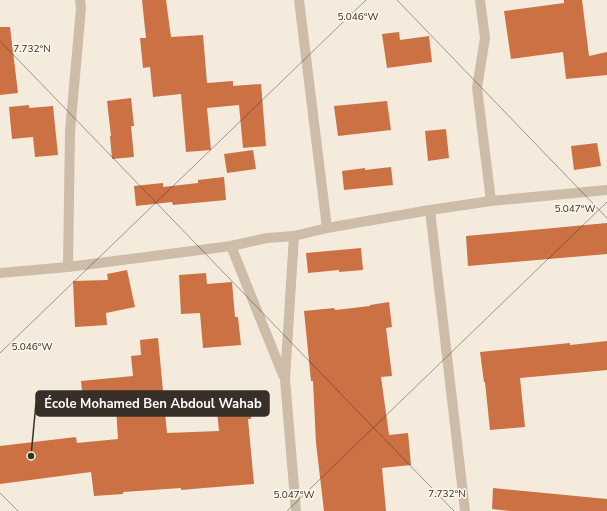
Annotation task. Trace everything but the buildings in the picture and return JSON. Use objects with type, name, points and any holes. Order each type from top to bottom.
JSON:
[{"type":"street","points":[[68,267],[70,132],[81,8],[80,0]]},
{"type":"street","points":[[299,0],[327,228]]},
{"type":"street","points":[[480,0],[485,38],[477,88],[491,201]]},
{"type":"street","points":[[0,273],[68,267],[231,246],[267,238],[294,236],[327,228],[491,201],[607,190]]},
{"type":"street","points":[[430,210],[465,511]]},
{"type":"street","points":[[294,236],[285,379],[296,511]]},
{"type":"street","points":[[231,246],[285,379]]},
{"type":"place","name":"École Mohamed Ben Abdoul Wahab","points":[[31,456]]}]
